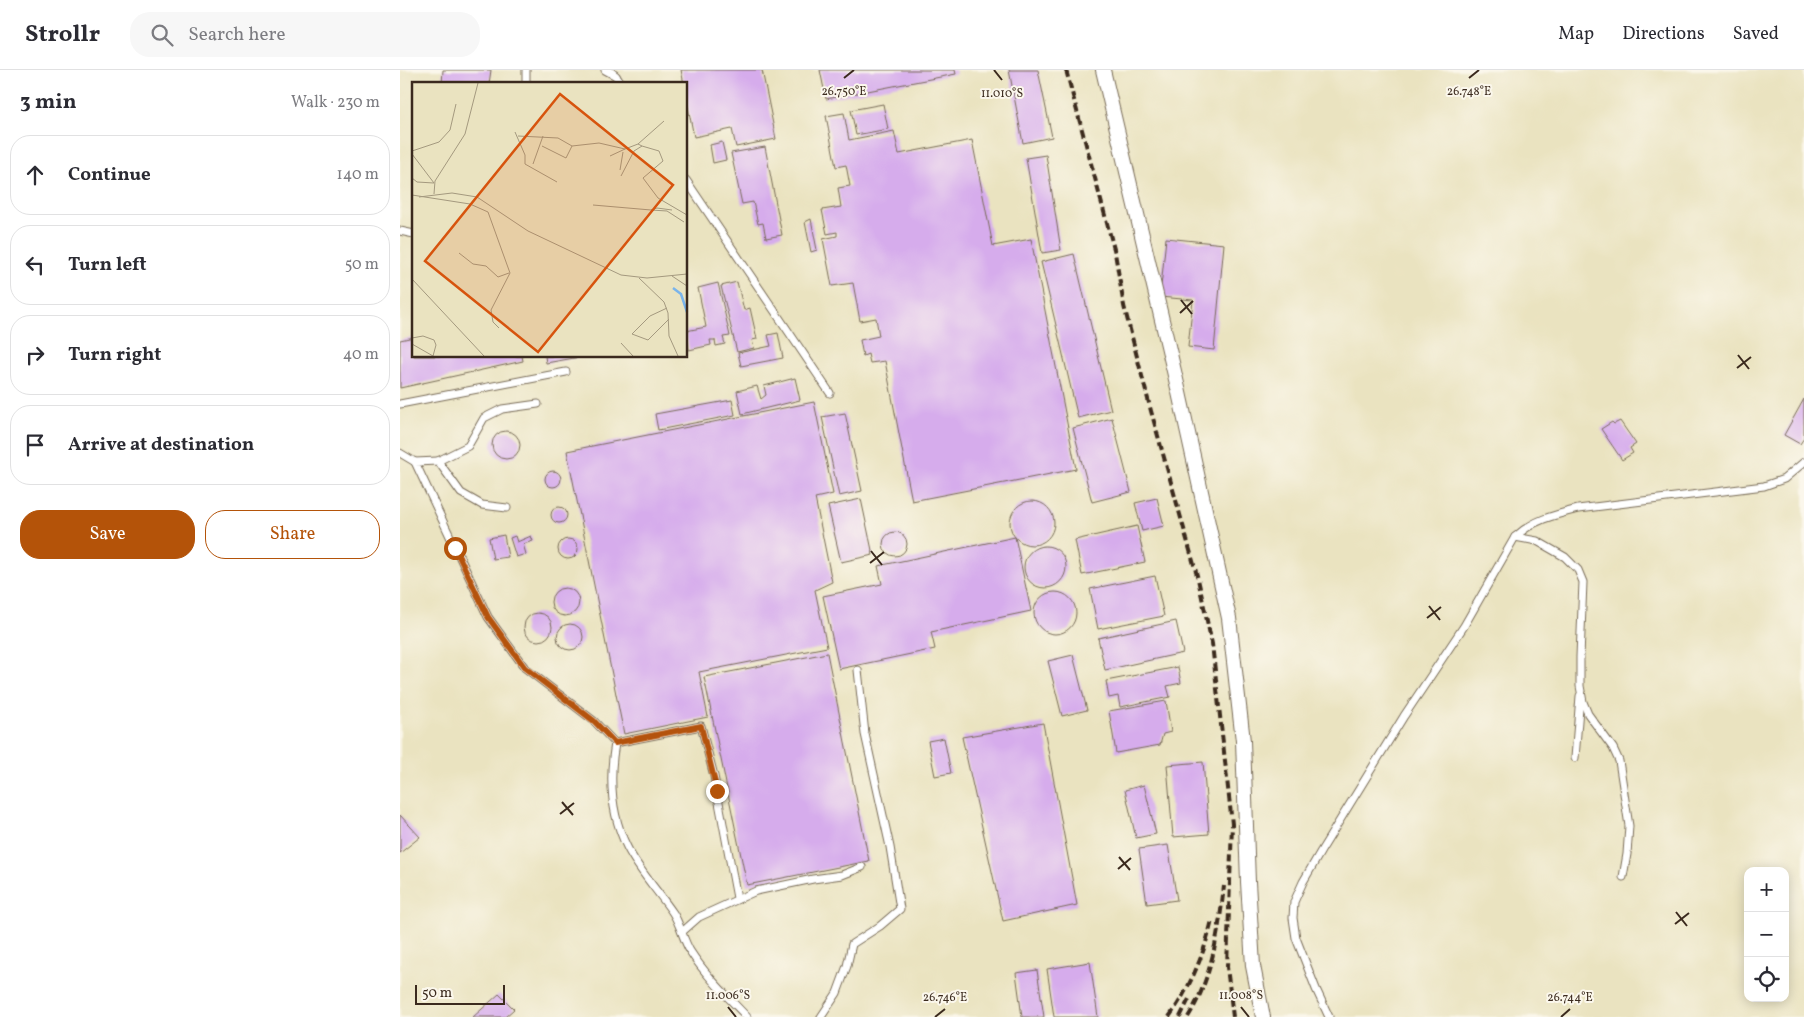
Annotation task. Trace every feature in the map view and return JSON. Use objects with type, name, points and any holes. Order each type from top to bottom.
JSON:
[{"type":"street","points":[[1102,70],[1178,388],[1228,618],[1243,741],[1253,966],[1263,1017]]},
{"type":"lane","points":[[605,70],[616,76]]},
{"type":"lane","points":[[609,70],[620,82]]},
{"type":"lane","points":[[688,183],[830,393]]},
{"type":"lane","points":[[400,404],[566,372]]},
{"type":"lane","points":[[414,462],[438,460],[468,446],[484,418],[502,409],[538,404]]},
{"type":"lane","points":[[400,453],[414,462],[488,617],[525,668],[594,721],[615,743]]},
{"type":"lane","points":[[438,460],[460,493],[482,506],[507,508]]},
{"type":"lane","points":[[1329,1017],[1296,938],[1293,918],[1294,902],[1303,882],[1326,844],[1404,716],[1464,626],[1515,537],[1525,528],[1547,516],[1578,509],[1764,486],[1784,479],[1804,462]]},
{"type":"lane","points":[[1515,537],[1537,541],[1565,557],[1578,570],[1583,582],[1580,686],[1575,758]]},
{"type":"lane","points":[[821,1017],[837,993],[847,966],[852,944],[880,926],[900,909],[890,847],[865,734],[858,670]]},
{"type":"lane","points":[[1580,686],[1583,702],[1588,714],[1613,748],[1619,761],[1628,826],[1627,854],[1623,877]]},
{"type":"lane","points":[[615,743],[701,726],[714,776],[738,898]]},
{"type":"lane","points":[[615,743],[612,793],[617,821],[627,847],[674,915],[690,950],[710,979],[747,1017]]},
{"type":"lane","points":[[682,932],[699,917],[756,891],[842,875],[862,867]]},
{"type":"building","points":[[443,70],[491,70],[489,82],[442,82]]},
{"type":"building","points":[[681,70],[762,70],[776,139],[736,147],[732,129],[694,137],[688,107],[688,82],[684,82]]},
{"type":"building","points":[[820,70],[955,70],[956,74],[826,99]]},
{"type":"building","points":[[1009,70],[1038,70],[1052,137],[1023,143]]},
{"type":"building","points":[[883,104],[888,129],[856,135],[851,110]]},
{"type":"building","points":[[844,113],[849,140],[894,131],[899,154],[972,140],[993,246],[1031,239],[1076,469],[912,501],[885,361],[870,363],[868,354],[863,356],[860,340],[879,336],[876,318],[860,321],[853,283],[832,286],[823,239],[837,236],[837,232],[827,234],[822,210],[841,207],[838,188],[850,186],[846,165],[836,167],[826,116]]},
{"type":"building","points":[[722,142],[726,160],[713,163],[710,145]]},
{"type":"building","points":[[765,147],[782,235],[766,238],[763,223],[758,224],[753,202],[742,204],[731,153]]},
{"type":"building","points":[[1046,155],[1061,250],[1042,253],[1026,158]]},
{"type":"building","points":[[811,219],[817,250],[811,252],[805,222]]},
{"type":"building","points":[[1166,238],[1224,244],[1214,350],[1188,347],[1193,300],[1160,297]]},
{"type":"building","points":[[1074,254],[1111,410],[1078,418],[1041,262]]},
{"type":"building","points":[[737,282],[744,310],[750,308],[757,339],[752,340],[754,348],[737,352],[721,286]]},
{"type":"building","points":[[718,283],[730,336],[723,337],[725,344],[716,346],[715,340],[710,340],[711,345],[689,350],[688,331],[706,327],[698,288]]},
{"type":"building","points":[[778,333],[783,358],[741,366],[738,353],[771,346],[768,335]]},
{"type":"building","points":[[412,337],[412,358],[522,358],[523,361],[400,388],[400,340]]},
{"type":"building","points":[[545,358],[574,358],[546,363]]},
{"type":"building","points":[[795,378],[800,400],[742,414],[737,391],[757,386],[761,399],[766,395],[764,386]]},
{"type":"building","points":[[1804,399],[1804,438],[1800,444],[1784,435]]},
{"type":"building","points":[[732,400],[735,415],[658,430],[655,414]]},
{"type":"building","points":[[814,402],[833,494],[815,498],[832,582],[815,590],[827,647],[699,672],[708,717],[624,734],[567,451]]},
{"type":"building","points":[[845,413],[862,491],[839,496],[822,417]]},
{"type":"building","points":[[1112,418],[1131,492],[1092,502],[1073,428]]},
{"type":"building","points":[[1620,421],[1636,444],[1630,448],[1633,453],[1622,460],[1601,429],[1612,422],[1614,424]]},
{"type":"building","points":[[506,431],[516,435],[520,445],[516,455],[506,459],[496,455],[492,445],[496,435]]},
{"type":"building","points":[[550,471],[556,471],[561,476],[559,485],[550,487],[545,482],[545,476]]},
{"type":"building","points":[[1157,498],[1164,526],[1142,531],[1135,503]]},
{"type":"building","points":[[861,499],[873,555],[841,562],[828,506]]},
{"type":"building","points":[[1032,501],[1044,505],[1050,511],[1054,523],[1050,535],[1044,541],[1032,545],[1020,541],[1014,535],[1010,523],[1014,511],[1020,505]]},
{"type":"building","points":[[556,507],[562,507],[567,512],[565,521],[556,523],[551,518],[551,512]]},
{"type":"building","points":[[1137,526],[1145,562],[1082,575],[1075,540]]},
{"type":"building","points":[[895,532],[904,535],[907,544],[904,553],[895,556],[886,553],[883,544],[886,535]]},
{"type":"building","points":[[504,535],[508,557],[493,559],[489,538]]},
{"type":"building","points":[[515,536],[517,542],[531,536],[533,541],[523,544],[526,554],[516,557],[510,538]]},
{"type":"building","points":[[1015,537],[1031,611],[931,632],[935,649],[839,669],[823,596],[882,584],[878,566]]},
{"type":"building","points":[[568,539],[575,542],[578,549],[575,556],[568,559],[561,556],[558,549],[561,542]]},
{"type":"building","points":[[1049,546],[1057,549],[1063,555],[1066,567],[1063,579],[1057,585],[1041,588],[1033,585],[1027,579],[1024,563],[1027,555],[1033,549]]},
{"type":"building","points":[[1155,576],[1164,616],[1098,629],[1090,589]]},
{"type":"building","points":[[565,588],[575,592],[579,602],[575,612],[565,616],[555,612],[551,602],[555,592]]},
{"type":"building","points":[[1051,592],[1059,592],[1070,598],[1076,613],[1070,628],[1059,634],[1051,634],[1040,628],[1034,617],[1034,609],[1040,598]]},
{"type":"building","points":[[538,613],[548,617],[552,627],[548,637],[538,641],[528,637],[524,627],[528,617]]},
{"type":"building","points":[[1176,621],[1183,653],[1105,670],[1098,638]]},
{"type":"building","points":[[570,624],[579,628],[583,637],[579,646],[570,650],[561,646],[557,637],[561,628]]},
{"type":"building","points":[[827,653],[869,861],[747,885],[704,677]]},
{"type":"building","points":[[1073,655],[1087,710],[1062,716],[1048,661]]},
{"type":"building","points":[[1178,667],[1181,683],[1167,686],[1170,697],[1120,707],[1118,696],[1109,698],[1106,681]]},
{"type":"building","points":[[1166,701],[1171,732],[1163,734],[1160,745],[1116,753],[1109,711]]},
{"type":"building","points":[[1043,723],[1077,905],[1003,921],[962,737]]},
{"type":"building","points":[[944,738],[951,773],[935,776],[928,741]]},
{"type":"building","points":[[1203,762],[1209,834],[1173,837],[1167,765]]},
{"type":"building","points":[[1144,785],[1156,834],[1136,838],[1125,790]]},
{"type":"building","points":[[400,815],[420,837],[400,853]]},
{"type":"building","points":[[1168,845],[1177,900],[1147,904],[1139,849]]},
{"type":"building","points":[[1090,962],[1098,1017],[1054,1017],[1047,969]]},
{"type":"building","points":[[1037,970],[1044,1017],[1022,1017],[1016,973]]},
{"type":"building","points":[[499,994],[514,1009],[505,1017],[473,1017]]},
{"type":"railway","points":[[1066,70],[1115,253],[1124,306],[1151,411],[1198,579],[1212,644],[1232,824],[1227,967],[1233,1017]]},
{"type":"railway","points":[[1188,1017],[1209,970],[1217,937],[1224,886]]},
{"type":"railway","points":[[1169,1017],[1195,971],[1205,946],[1212,920]]},
{"type":"railway","points":[[1180,1017],[1190,997]]},
{"type":"route","points":[[455,548],[488,617],[525,668],[594,721],[615,743],[701,726],[717,791]]}]
